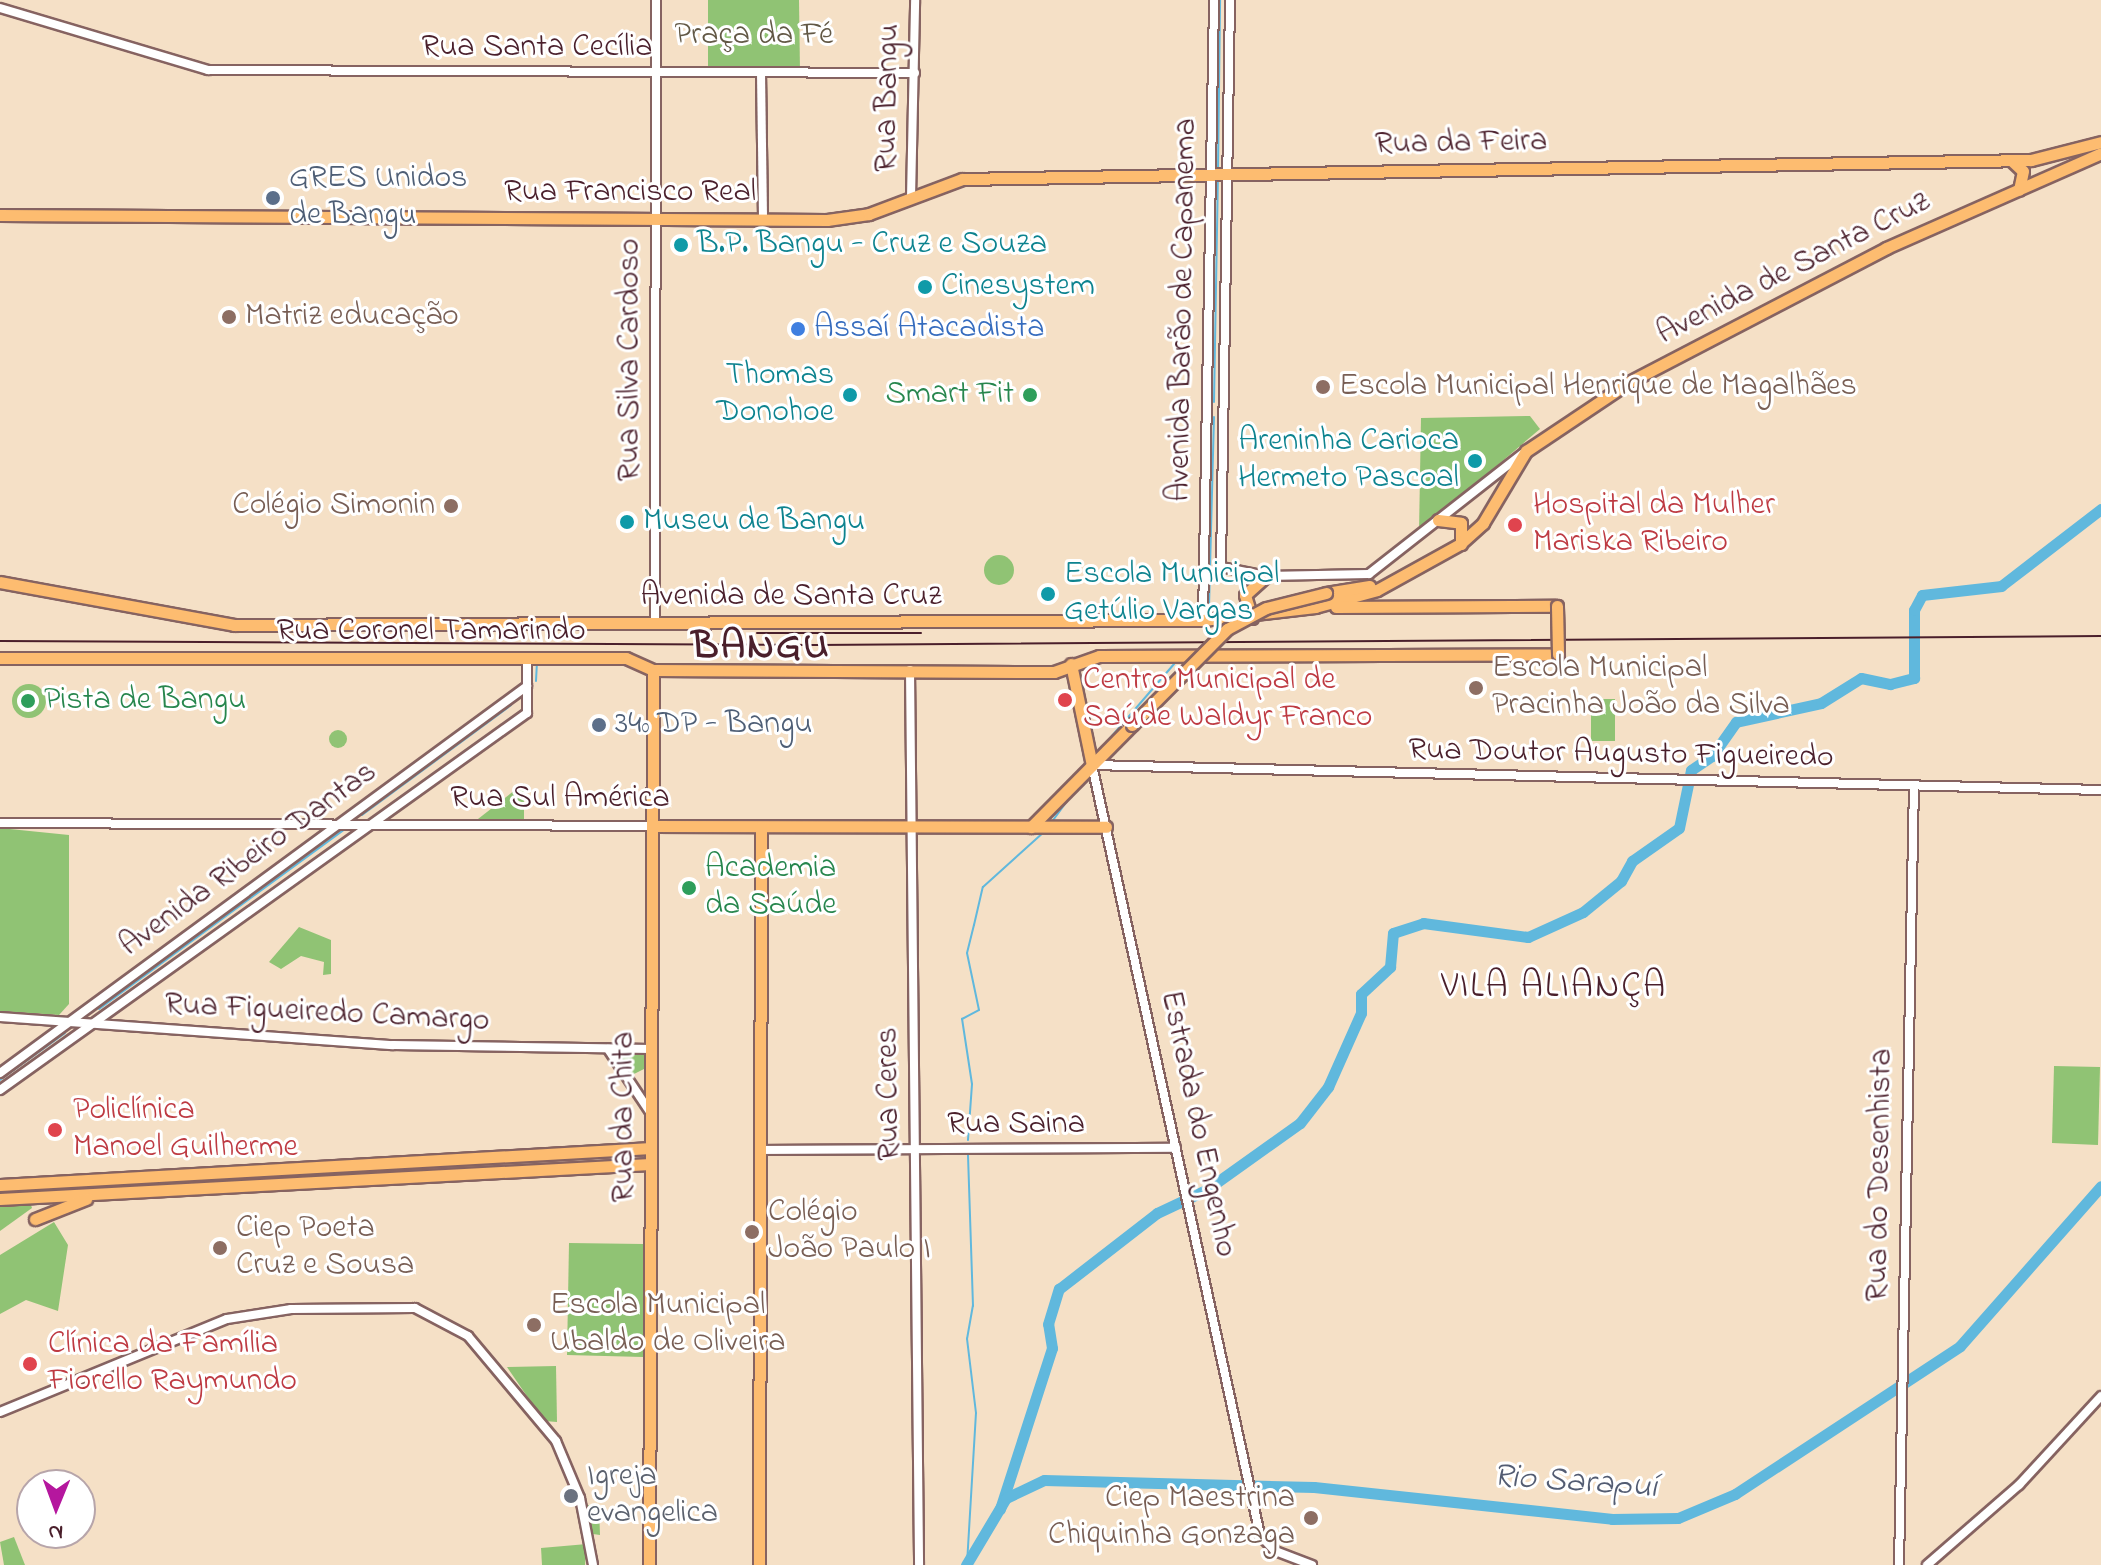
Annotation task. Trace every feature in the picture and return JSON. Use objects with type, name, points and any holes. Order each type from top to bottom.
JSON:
[{"type":"main road","name":"Rua da Feira","points":[[827,220],[911,198],[962,179],[2011,160],[2101,142]]},
{"type":"main road","name":"Avenida de Santa Cruz","points":[[0,582],[234,625],[1203,620],[1252,618],[1315,607],[1396,581],[1460,544],[1483,523],[1523,453],[1629,382],[1801,291],[2101,153]]},
{"type":"main road","points":[[2011,160],[2023,171],[2019,190]]},
{"type":"main road","name":"Rua Francisco Real","points":[[0,215],[827,220]]},
{"type":"main road","points":[[1438,520],[1461,523],[1460,544]]},
{"type":"main road","points":[[1252,618],[1245,595],[1266,576]]},
{"type":"main road","points":[[1036,827],[1092,765],[1227,629],[1266,608],[1326,593],[1396,581]]},
{"type":"main road","name":"Rua Coronel Tamarindo","points":[[0,658],[626,658],[653,670],[1054,672],[1099,656],[1558,654],[1557,606],[1315,607]]},
{"type":"main road","name":"Estrada do Engenho","points":[[1071,664],[1092,765]]},
{"type":"main road","name":"Rua da Chita","points":[[649,1565],[653,670]]},
{"type":"main road","name":"Rua Sul América","points":[[652,826],[911,829],[1106,827]]},
{"type":"main road","points":[[759,1565],[761,827]]},
{"type":"main road","points":[[0,1185],[651,1148]]},
{"type":"main road","points":[[0,1199],[650,1164]]},
{"type":"main road","points":[[35,1219],[113,1193]]},
{"type":"street","name":"Rua Silva Cardoso","points":[[655,624],[656,0]]},
{"type":"street","name":"Rua Bangu","points":[[911,198],[915,0]]},
{"type":"street","name":"Avenida Barão de Capanema","points":[[1214,0],[1221,567]]},
{"type":"street","name":"Avenida Barão de Capanema","points":[[1203,620],[1218,173],[1230,0]]},
{"type":"street","name":"Rua Santa Cecília","points":[[0,8],[208,70],[915,73]]},
{"type":"street","points":[[761,73],[763,219]]},
{"type":"street","name":"Avenida de Santa Cruz","points":[[1221,567],[1266,576],[1356,577],[1402,552],[1523,453]]},
{"type":"street","points":[[527,657],[527,686]]},
{"type":"street","name":"Rua Ceres","points":[[910,670],[919,1565]]},
{"type":"street","name":"Avenida Ribeiro Dantas","points":[[0,1090],[369,822],[527,713],[527,686]]},
{"type":"street","name":"Avenida Ribeiro Dantas","points":[[0,1073],[527,686]]},
{"type":"street","name":"Rua Doutor Augusto Figueiredo","points":[[1092,765],[2101,790]]},
{"type":"street","name":"Estrada do Engenho","points":[[1092,765],[1250,1487],[1268,1545],[1312,1565]]},
{"type":"street","name":"Rua do Desenhista","points":[[1899,1565],[1914,786]]},
{"type":"street","name":"Rua Sul América","points":[[0,823],[369,822],[652,826]]},
{"type":"street","points":[[116,1006],[123,1025]]},
{"type":"street","name":"Rua Figueiredo Camargo","points":[[0,1017],[393,1045],[651,1049]]},
{"type":"street","points":[[39,1020],[44,1043]]},
{"type":"street","points":[[608,1049],[651,1113]]},
{"type":"street","points":[[631,1082],[651,1078]]},
{"type":"street","name":"Rua Saina","points":[[760,1150],[1176,1148]]},
{"type":"street","points":[[0,1412],[194,1329],[291,1309],[415,1308],[455,1324],[494,1363],[556,1441],[580,1498],[593,1565]]},
{"type":"street","points":[[1927,1565],[2019,1485],[2101,1396]]},
{"type":"green space","name":"Praça da Fé","points":[[708,0],[799,0],[800,72],[708,72]]},
{"type":"green space","points":[[1530,416],[1540,429],[1419,532],[1421,418]]},
{"type":"green space","points":[[999,555],[1010,559],[1014,570],[1010,581],[999,585],[988,581],[984,570],[988,559]]},
{"type":"green space","name":"Pista de Bangu","points":[[29,684],[41,689],[46,701],[41,713],[29,718],[17,713],[12,701],[17,689]]},
{"type":"green space","points":[[1591,699],[1615,699],[1615,741],[1591,741]]},
{"type":"green space","points":[[338,730],[347,739],[338,748],[329,739]]},
{"type":"green space","points":[[524,783],[524,819],[478,819]]},
{"type":"green space","points":[[0,828],[69,835],[69,1004],[59,1015],[0,1011]]},
{"type":"green space","points":[[299,927],[331,940],[331,974],[323,975],[324,962],[301,956],[281,969],[269,962]]},
{"type":"green space","points":[[616,1055],[644,1055],[644,1069],[630,1076]]},
{"type":"green space","points":[[2054,1066],[2100,1067],[2098,1145],[2052,1143]]},
{"type":"green space","points":[[0,1202],[30,1202],[32,1208],[0,1231]]},
{"type":"green space","points":[[54,1222],[68,1245],[58,1311],[26,1300],[0,1314],[0,1255]]},
{"type":"green space","points":[[569,1243],[643,1244],[643,1357],[567,1355]]},
{"type":"green space","points":[[556,1366],[557,1422],[544,1421],[507,1367]]},
{"type":"green space","points":[[586,1505],[599,1505],[600,1535],[593,1534]]},
{"type":"green space","points":[[14,1537],[16,1549],[25,1565],[4,1565],[0,1542]]},
{"type":"green space","points":[[587,1544],[585,1565],[542,1565],[541,1548]]},
{"type":"waterway","points":[[1218,171],[1220,0]]},
{"type":"waterway","points":[[1214,402],[1218,181]]},
{"type":"waterway","points":[[1209,607],[1214,417]]},
{"type":"waterway","points":[[1000,1509],[1052,1348],[1048,1324],[1059,1289],[1157,1213],[1206,1190],[1300,1123],[1328,1087],[1361,1013],[1361,994],[1390,967],[1393,933],[1423,923],[1528,937],[1583,912],[1621,881],[1632,861],[1679,828],[1691,770],[1712,756],[1736,722],[1821,703],[1861,678],[1890,684],[1914,678],[1914,610],[1922,595],[2001,586],[2101,509]]},
{"type":"waterway","points":[[536,681],[537,663]]},
{"type":"waterway","points":[[1105,744],[1174,664]]},
{"type":"waterway","points":[[362,815],[511,705]]},
{"type":"waterway","points":[[1051,823],[1076,789]]},
{"type":"waterway","points":[[99,1009],[345,829]]},
{"type":"waterway","points":[[968,1140],[972,1084],[962,1019],[979,1010],[967,953],[983,887],[1045,831]]},
{"type":"waterway","points":[[0,1080],[65,1033]]},
{"type":"waterway","points":[[967,1564],[976,1413],[967,1339],[973,1306],[968,1154]]},
{"type":"waterway","name":"Rio Sarapuí","points":[[966,1565],[1006,1498],[1044,1480],[1314,1487],[1612,1519],[1678,1518],[1735,1494],[1960,1346],[2101,1186]]},
{"type":"railway","points":[[757,633],[921,633]]},
{"type":"railway","points":[[0,641],[816,645],[2101,636]]},
{"type":"place","name":"GRES Unidos de Bangu","points":[[273,198]]},
{"type":"place","name":"B.P. Bangu - Cruz e Souza","points":[[681,245]]},
{"type":"place","name":"Cinesystem","points":[[925,287]]},
{"type":"place","name":"Matriz educação","points":[[229,317]]},
{"type":"place","name":"Assaí Atacadista","points":[[798,329]]},
{"type":"place","name":"Escola Municipal Henrique de Magalhães","points":[[1323,387]]},
{"type":"place","name":"Thomas Donohoe","points":[[850,395]]},
{"type":"place","name":"Smart Fit","points":[[1030,395]]},
{"type":"place","name":"Areninha Carioca Hermeto Pascoal","points":[[1475,461]]},
{"type":"place","name":"Colégio Simonin","points":[[451,506]]},
{"type":"place","name":"Museu de Bangu","points":[[627,522]]},
{"type":"place","name":"Hospital da Mulher Mariska Ribeiro","points":[[1515,525]]},
{"type":"place","name":"Escola Municipal Getúlio Vargas","points":[[1048,594]]},
{"type":"place","name":"Escola Municipal Pracinha João da Silva","points":[[1476,688]]},
{"type":"place","name":"Centro Municipal de Saúde Waldyr Franco","points":[[1065,700]]},
{"type":"place","name":"Pista de Bangu","points":[[28,701]]},
{"type":"place","name":"34º DP - Bangu","points":[[599,725]]},
{"type":"place","name":"Academia da Saúde","points":[[689,888]]},
{"type":"place","name":"Policlínica Manoel Guilherme","points":[[55,1130]]},
{"type":"place","name":"Colégio João Paulo I","points":[[752,1232]]},
{"type":"place","name":"Ciep Poeta Cruz e Sousa","points":[[220,1248]]},
{"type":"place","name":"Escola Municipal Ubaldo de Oliveira","points":[[534,1325]]},
{"type":"place","name":"Clínica da Família Fiorello Raymundo","points":[[30,1364]]},
{"type":"place","name":"Igreja evangelica","points":[[571,1496]]},
{"type":"place","name":"Ciep Maestrina Chiquinha Gonzaga","points":[[1311,1518]]},
{"type":"district","name":"BANGU","points":[[761,648]]},
{"type":"district","name":"VILA ALIANÇA","points":[[1554,988]]}]
